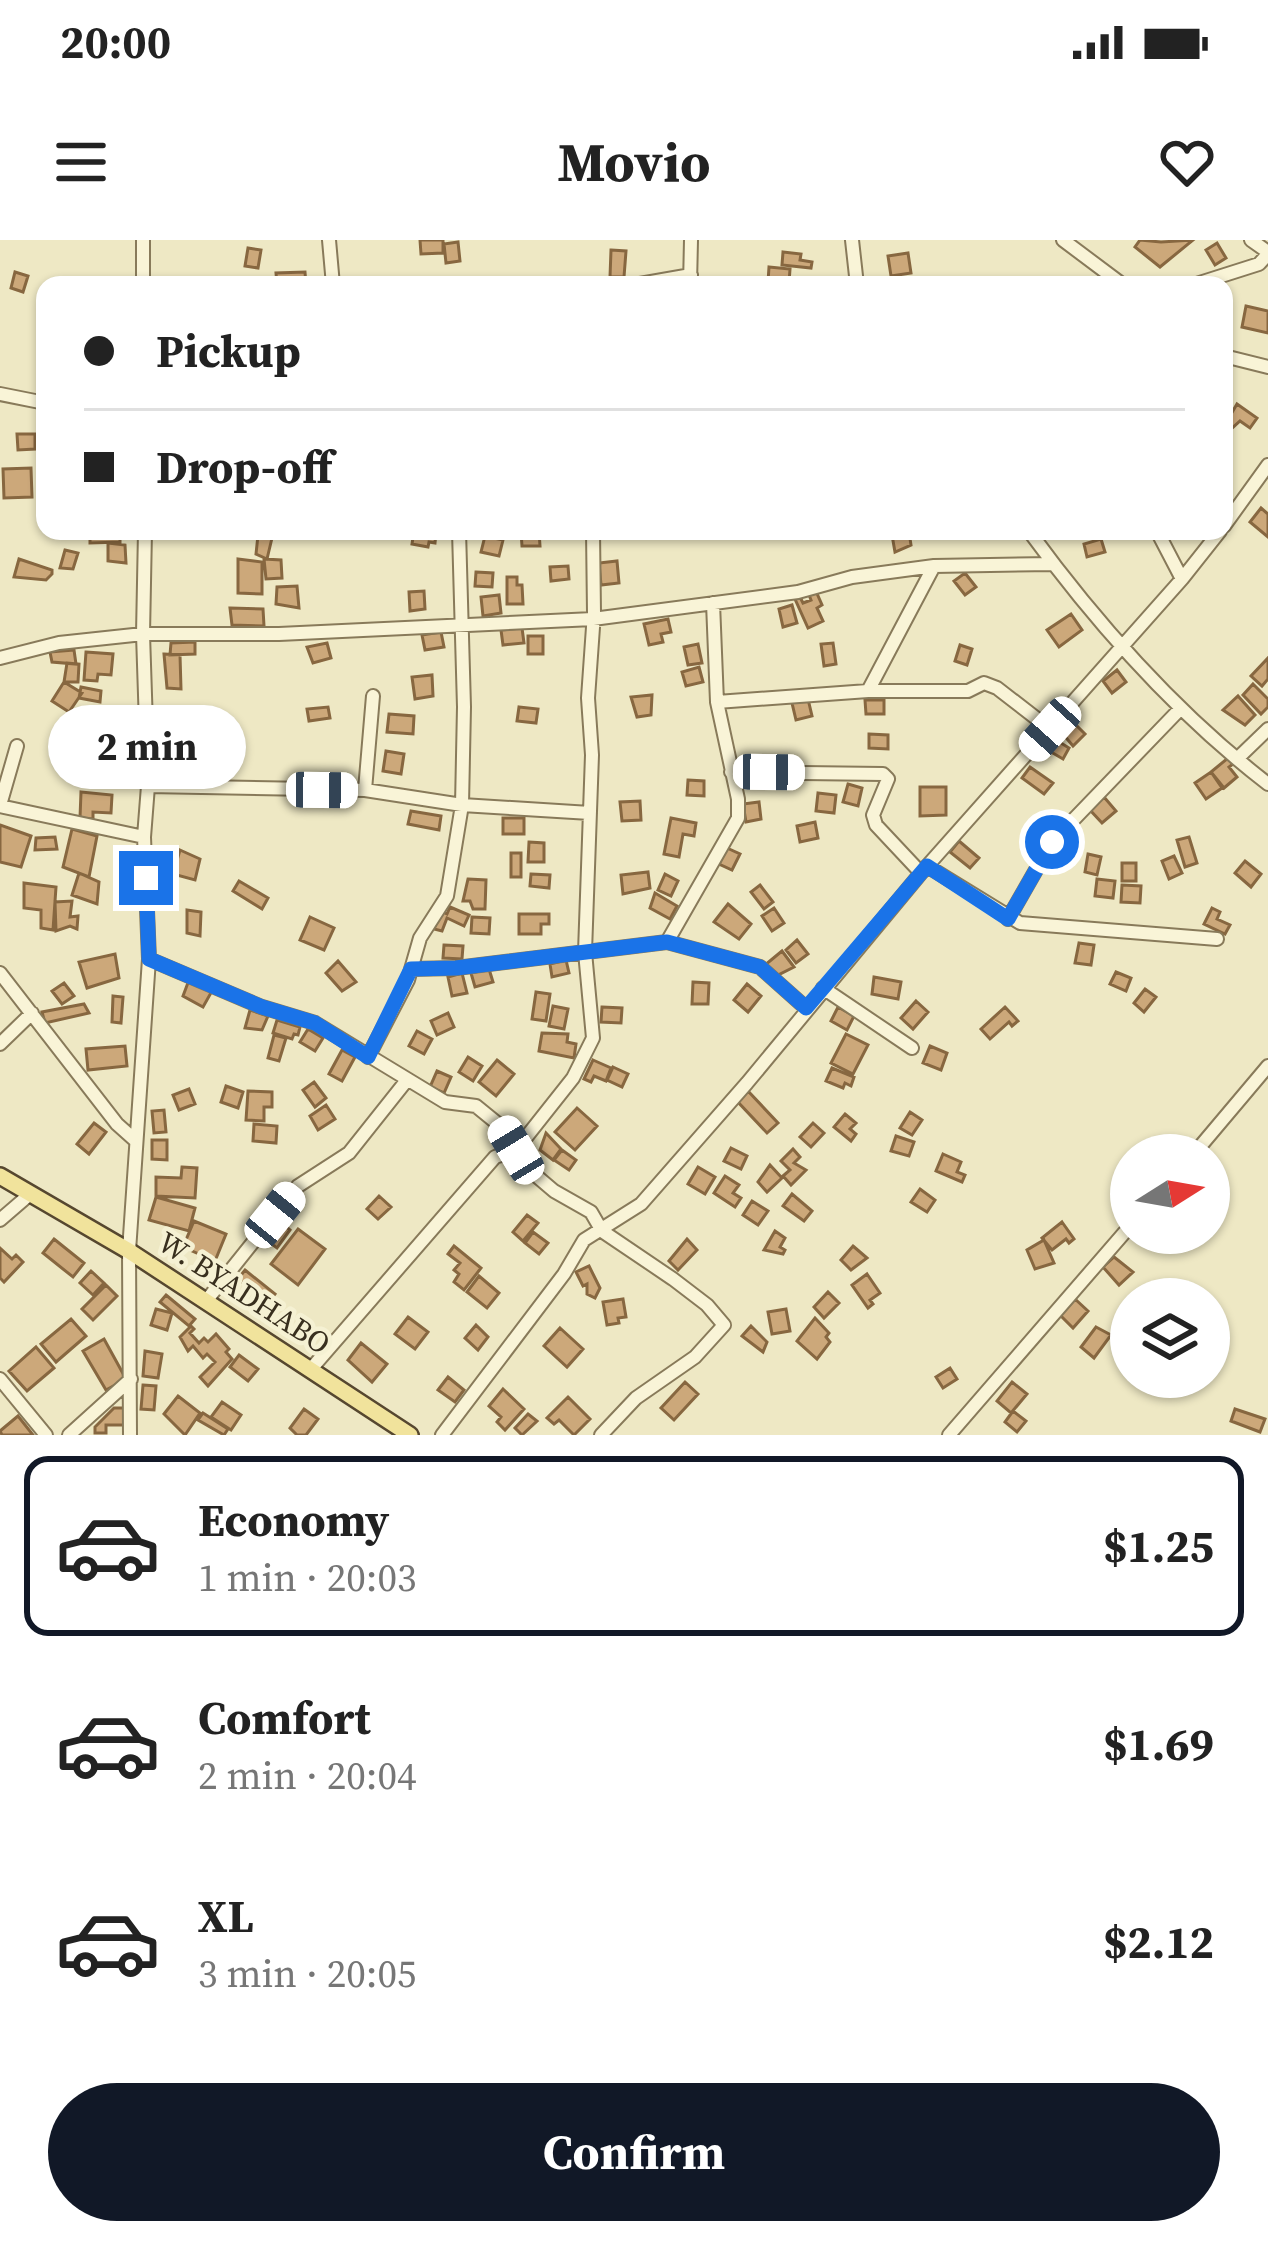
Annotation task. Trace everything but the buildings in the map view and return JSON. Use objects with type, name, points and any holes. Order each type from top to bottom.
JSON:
[{"type":"main road","name":"W. BYADHABO","points":[[0,1176],[129,1251],[410,1435]]},
{"type":"street","points":[[142,240],[143,276]]},
{"type":"street","points":[[328,240],[332,276]]},
{"type":"street","points":[[690,276],[691,240]]},
{"type":"street","points":[[852,240],[856,276]]},
{"type":"street","points":[[1063,240],[1111,276]]},
{"type":"street","points":[[1251,240],[1268,252]]},
{"type":"street","points":[[1261,240],[1268,252]]},
{"type":"street","points":[[1221,276],[1259,264],[1268,252]]},
{"type":"street","points":[[1233,358],[1268,367]]},
{"type":"street","points":[[0,394],[36,401]]},
{"type":"street","points":[[1233,514],[1268,465]]},
{"type":"street","points":[[142,1435],[130,1428],[129,1251],[149,959],[144,837],[148,786],[145,540]]},
{"type":"street","points":[[368,1057],[411,969],[420,938],[446,896],[462,805],[458,540]]},
{"type":"street","points":[[311,1369],[495,1157],[516,1150],[573,1078],[592,1038],[585,952],[592,755],[588,698],[592,540]]},
{"type":"street","points":[[1036,540],[1120,646],[1181,708],[1268,784]]},
{"type":"street","points":[[1161,540],[1182,579]]},
{"type":"street","points":[[442,1435],[564,1274],[584,1240],[641,1204],[924,869],[1213,540]]},
{"type":"street","points":[[0,658],[59,643],[143,634],[279,634],[593,619],[798,592],[852,577],[934,566],[1054,564]]},
{"type":"street","points":[[868,692],[934,566]]},
{"type":"street","points":[[667,942],[738,818],[717,702],[713,603]]},
{"type":"street","points":[[717,702],[968,691],[983,683],[998,688],[1050,729]]},
{"type":"street","points":[[365,790],[373,696]]},
{"type":"street","points":[[1008,919],[1052,842],[1181,708]]},
{"type":"street","points":[[1239,757],[1268,729]]},
{"type":"street","points":[[17,746],[0,806],[144,837]]},
{"type":"street","points":[[731,772],[883,774],[887,788],[873,815],[876,825],[924,869],[1008,919],[1217,939]]},
{"type":"street","points":[[148,786],[365,790],[462,805],[590,813]]},
{"type":"street","points":[[411,969],[456,968],[667,942],[760,967],[806,1008]]},
{"type":"street","points":[[149,959],[262,1007],[315,1023],[445,1102],[476,1106],[503,1129],[527,1168],[591,1213],[602,1232],[707,1305],[724,1325],[695,1357],[636,1398],[601,1435]]},
{"type":"street","points":[[0,973],[117,1124],[136,1141]]},
{"type":"street","points":[[823,988],[913,1048]]},
{"type":"street","points":[[0,1044],[32,1013]]},
{"type":"street","points":[[1211,1134],[1268,1066]]},
{"type":"street","points":[[206,1301],[298,1186],[349,1153],[407,1080]]},
{"type":"street","points":[[0,1220],[29,1195]]},
{"type":"street","points":[[950,1435],[1110,1249]]},
{"type":"street","points":[[0,1379],[46,1435]]},
{"type":"street","points":[[69,1435],[130,1379]]},
{"type":"route","points":[[146,878],[149,959],[262,1007],[315,1023],[368,1057],[411,969],[456,968],[667,942],[760,967],[806,1008],[927,866],[1008,919],[1052,842]]}]
